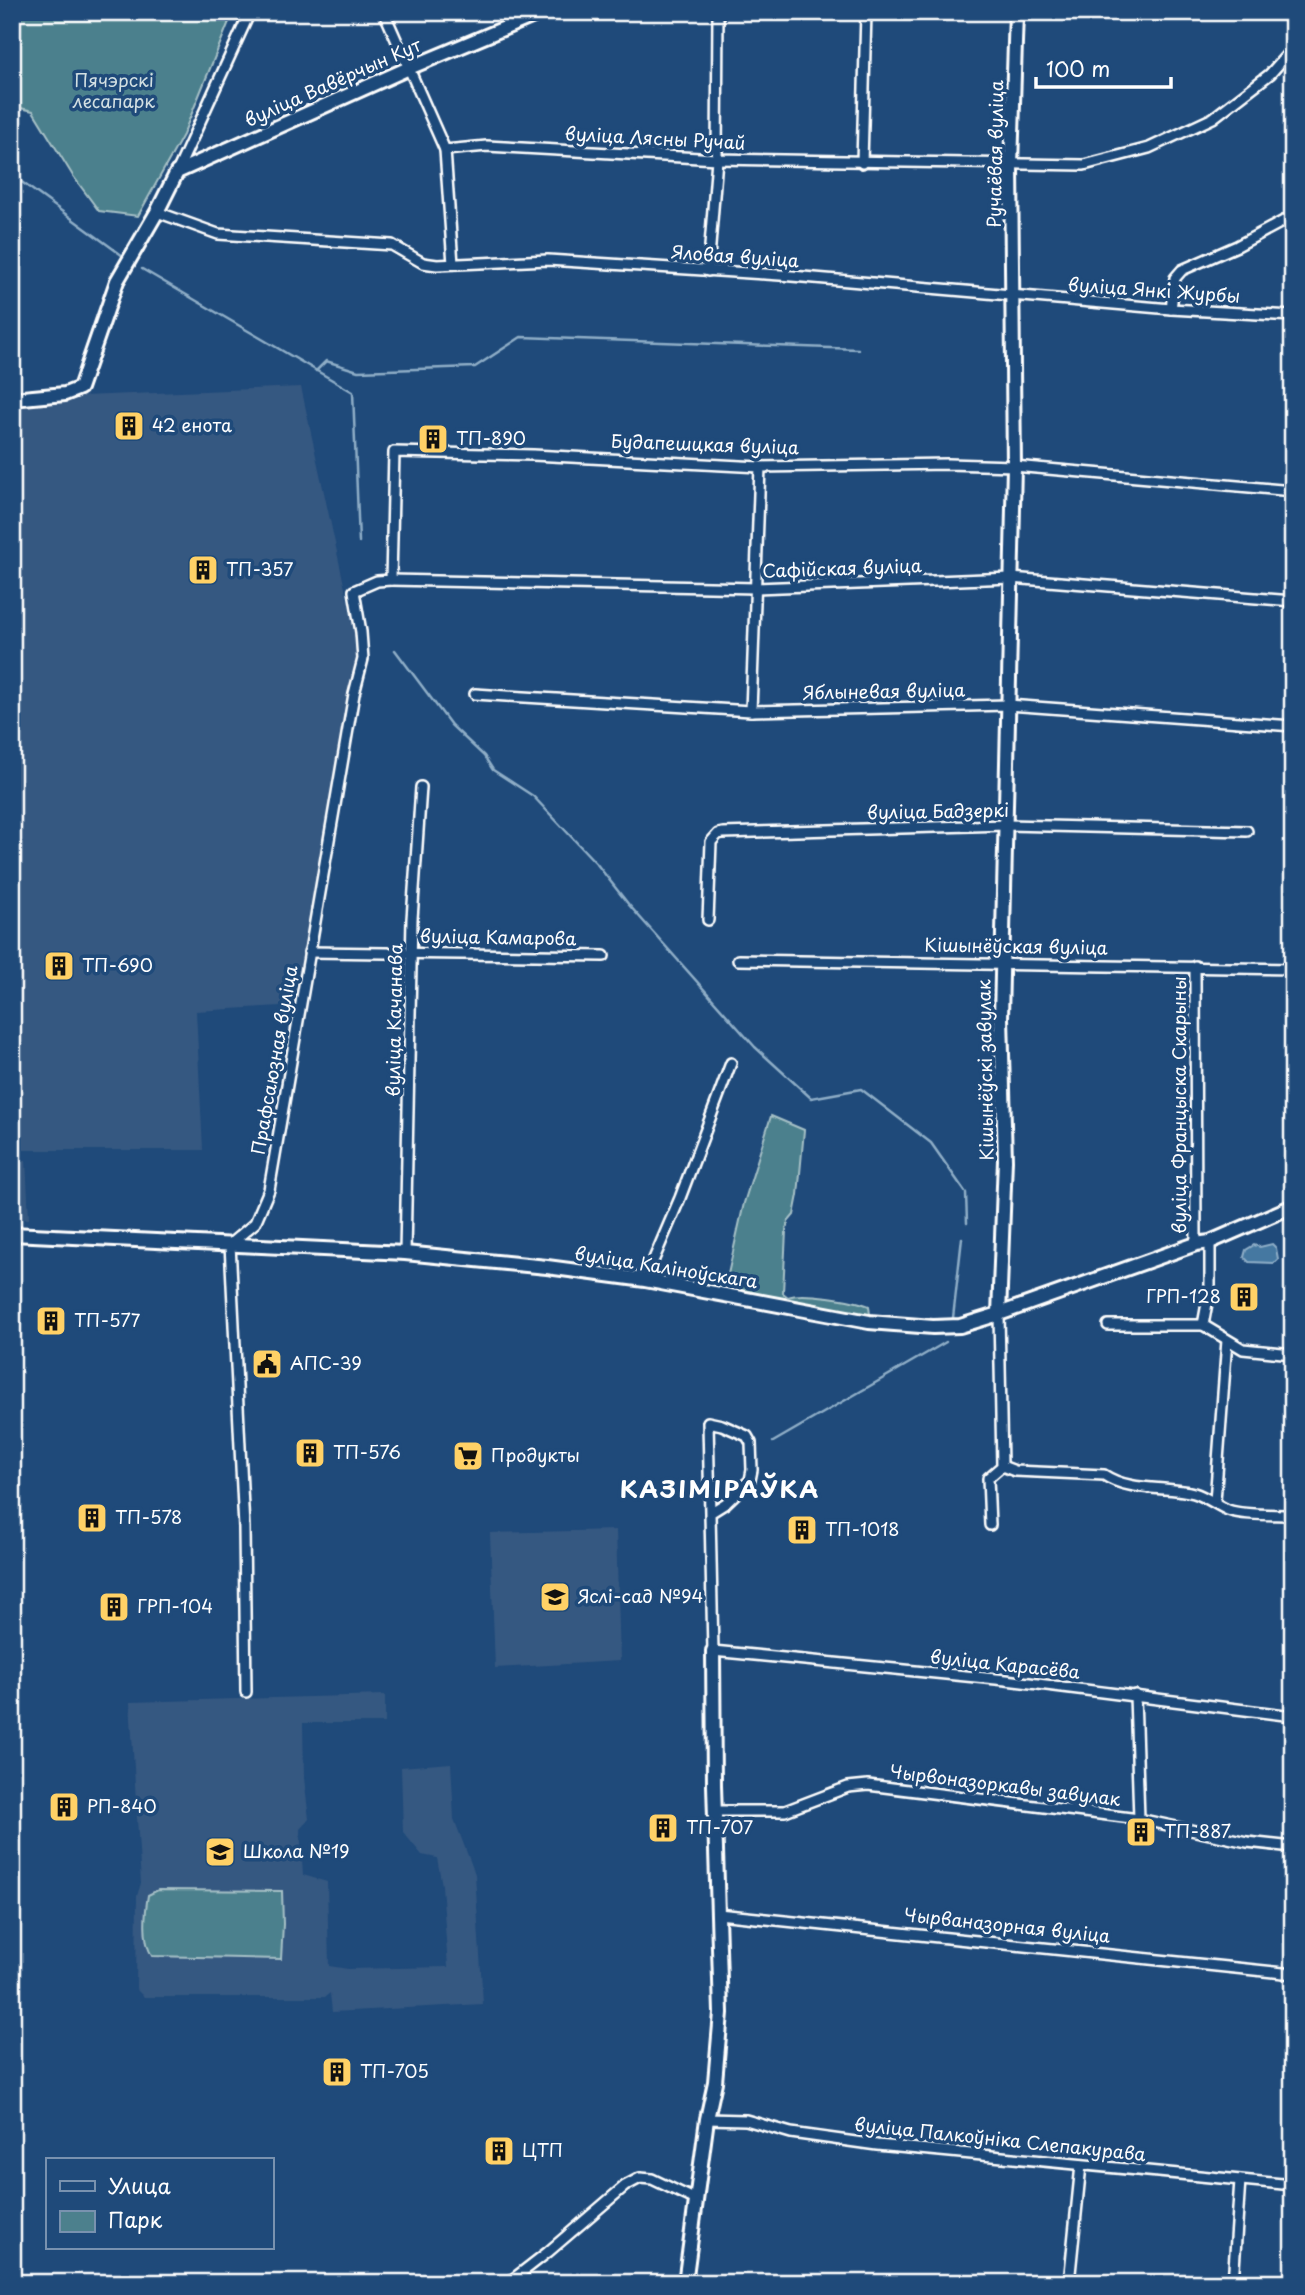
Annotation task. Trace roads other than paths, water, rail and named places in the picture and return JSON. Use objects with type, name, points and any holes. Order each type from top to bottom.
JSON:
[{"type":"street","points":[[12,399],[65,394],[80,388],[117,281],[177,172],[250,12]]},
{"type":"street","points":[[384,12],[445,149],[453,264]]},
{"type":"street","name":"вуліца Вавёрчын Кут","points":[[177,172],[409,68],[543,12]]},
{"type":"street","points":[[708,271],[717,159],[718,12]]},
{"type":"street","points":[[862,163],[866,12]]},
{"type":"street","name":"Ручаёвая вуліца","points":[[1014,466],[1011,165],[1016,12]]},
{"type":"street","name":"вуліца Лясны Ручай","points":[[445,149],[488,146],[717,159],[1084,165],[1149,148],[1213,118],[1270,74],[1293,48]]},
{"type":"street","name":"Яловая вуліца","points":[[157,212],[218,234],[392,245],[424,264],[548,260],[942,288],[1013,296]]},
{"type":"street","points":[[1171,309],[1175,278],[1182,270],[1237,246],[1293,216]]},
{"type":"street","name":"вуліца Янкі Журбы","points":[[1013,296],[1293,316]]},
{"type":"street","name":"Будапешцкая вуліца","points":[[391,580],[394,452],[533,455],[760,467],[948,464],[1014,466],[1293,491]]},
{"type":"street","points":[[1006,825],[1014,466]]},
{"type":"street","points":[[751,711],[760,467]]},
{"type":"street","name":"Сафійская вуліца","points":[[391,580],[756,588],[1011,578],[1293,600]]},
{"type":"street","name":"Прафсаюзная вуліца","points":[[230,1244],[255,1223],[269,1190],[354,694],[363,659],[354,591],[377,581],[391,580]]},
{"type":"street","name":"Яблыневая вуліца","points":[[475,694],[751,711],[1008,705],[1293,726]]},
{"type":"street","name":"вуліца Качанава","points":[[405,1253],[412,919],[421,787]]},
{"type":"street","name":"вуліца Бадзеркі","points":[[708,919],[711,842],[718,834],[1006,825],[1247,831]]},
{"type":"street","name":"Кішынёўскі завулак","points":[[999,1314],[1006,1160],[1002,1074],[1002,963],[1006,825]]},
{"type":"street","name":"вуліца Камарова","points":[[309,952],[604,956]]},
{"type":"street","name":"Кішынёўская вуліца","points":[[738,960],[1293,969]]},
{"type":"street","name":"вуліца Францыска Скарыны","points":[[1195,966],[1203,1243],[1210,1287],[1203,1325]]},
{"type":"street","points":[[645,1280],[680,1198],[731,1063]]},
{"type":"street","name":"вуліца Каліноўскага","points":[[12,1234],[405,1253],[547,1267],[645,1280],[869,1322],[933,1327],[960,1326],[999,1314],[1081,1283],[1203,1243],[1293,1206]]},
{"type":"street","points":[[230,1244],[244,1528],[246,1692]]},
{"type":"street","points":[[999,1314],[1002,1466]]},
{"type":"street","points":[[1108,1325],[1203,1325],[1243,1349],[1293,1354]]},
{"type":"street","points":[[1215,1501],[1227,1340]]},
{"type":"street","points":[[685,2283],[707,2119],[715,2082],[721,2013],[718,1914],[708,1422],[723,1425],[747,1436],[751,1443],[752,1470],[750,1480],[726,1503],[710,1513]]},
{"type":"street","points":[[1002,1466],[1015,1471],[1104,1475],[1125,1484],[1193,1493],[1215,1501],[1228,1510],[1293,1515]]},
{"type":"street","points":[[990,1525],[988,1478],[1002,1466]]},
{"type":"street","name":"вуліца Карасёва","points":[[713,1651],[1135,1695],[1293,1716]]},
{"type":"street","points":[[1135,1695],[1139,1819]]},
{"type":"street","name":"Чырвоназоркавы завулак","points":[[716,1811],[785,1811],[848,1787],[868,1785],[1139,1819],[1247,1842],[1293,1847]]},
{"type":"street","name":"Чырваназорная вуліца","points":[[718,1914],[1293,1973]]},
{"type":"street","name":"вуліца Палкоўніка Слепакурава","points":[[707,2119],[746,2120],[791,2133],[877,2145],[1293,2185]]},
{"type":"street","points":[[1069,2283],[1081,2165]]},
{"type":"street","points":[[508,2283],[625,2186],[640,2178],[652,2179],[696,2200]]},
{"type":"street","points":[[1233,2283],[1240,2180]]},
{"type":"waterway","points":[[12,175],[123,256]]},
{"type":"waterway","points":[[142,269],[353,392],[359,542]]},
{"type":"waterway","points":[[316,371],[326,361],[358,371],[475,367],[521,337],[858,349]]},
{"type":"waterway","points":[[395,650],[451,725],[484,756],[493,770],[533,796],[596,863],[629,905],[755,1047],[811,1098],[861,1089],[931,1143],[966,1193],[967,1223]]},
{"type":"waterway","points":[[953,1318],[962,1238]]},
{"type":"waterway","points":[[773,1442],[946,1342]]},
{"type":"place","name":"42 енота","points":[[129,426]]},
{"type":"place","name":"ТП-890","points":[[433,439]]},
{"type":"place","name":"ТП-357","points":[[203,570]]},
{"type":"place","name":"ТП-690","points":[[59,966]]},
{"type":"place","name":"ГРП-128","points":[[1244,1297]]},
{"type":"place","name":"ТП-577","points":[[51,1321]]},
{"type":"place","name":"АПС-39","points":[[267,1364]]},
{"type":"place","name":"ТП-576","points":[[310,1453]]},
{"type":"place","name":"Продукты","points":[[468,1456]]},
{"type":"place","name":"ТП-578","points":[[92,1518]]},
{"type":"place","name":"ТП-1018","points":[[802,1530]]},
{"type":"place","name":"Яслі-сад №94","points":[[555,1597]]},
{"type":"place","name":"ГРП-104","points":[[114,1607]]},
{"type":"place","name":"РП-840","points":[[64,1807]]},
{"type":"place","name":"ТП-707","points":[[663,1828]]},
{"type":"place","name":"ТП-887","points":[[1141,1832]]},
{"type":"place","name":"Школа №19","points":[[220,1852]]},
{"type":"place","name":"ТП-705","points":[[337,2072]]},
{"type":"place","name":"ЦТП","points":[[499,2151]]},
{"type":"district","name":"КАЗІМІРАЎКА","points":[[720,1490]]},
{"type":"park label","name":"Пячэрскі лесапарк","points":[[114,91]]}]
